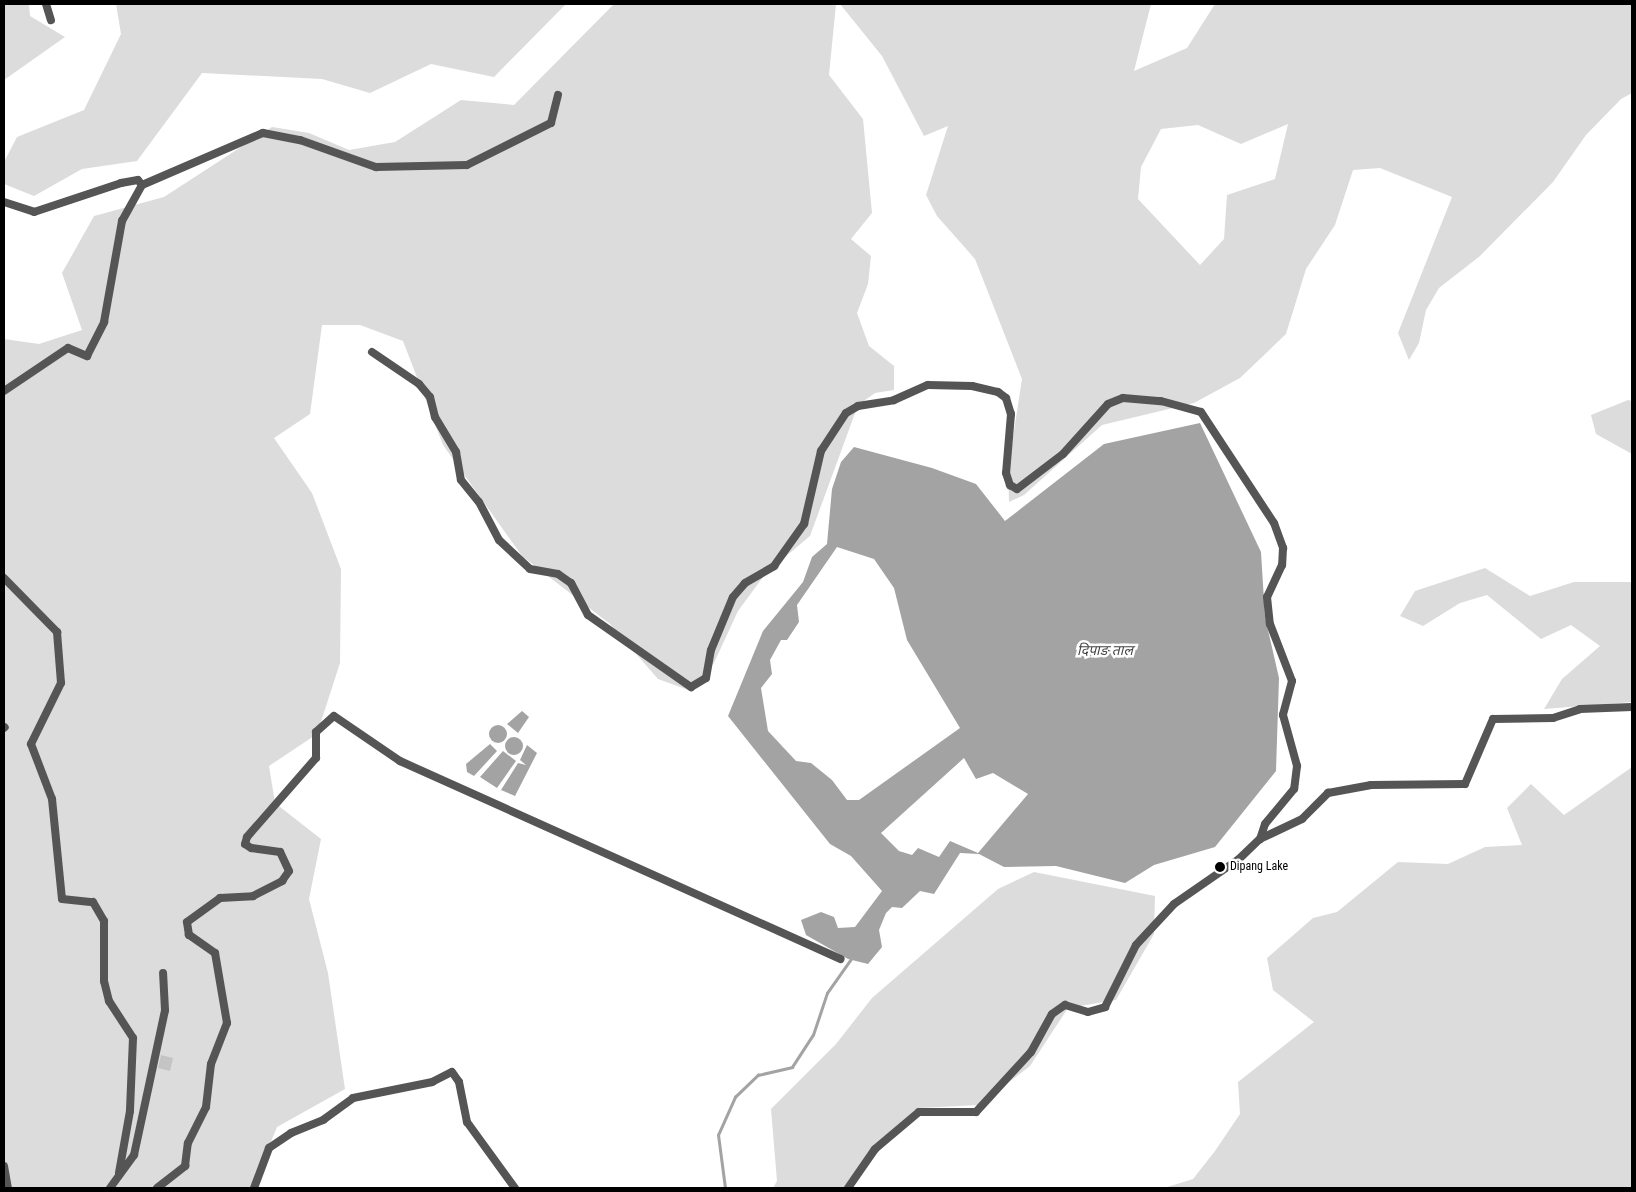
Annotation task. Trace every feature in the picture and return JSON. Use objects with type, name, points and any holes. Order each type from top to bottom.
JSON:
[{"type":"street","points":[[46,4],[51,20]]},
{"type":"street","points":[[4,391],[68,348],[87,356],[104,322],[122,220],[142,185],[263,133],[300,140],[376,167],[467,165],[551,124],[558,96]]},
{"type":"street","points":[[4,202],[34,212],[121,183],[138,180],[142,185]]},
{"type":"street","points":[[372,352],[419,384],[430,397],[435,418],[456,452],[460,480],[479,502],[499,540],[530,569],[558,574],[571,583],[588,615],[691,687],[706,678],[711,650],[733,597],[745,583],[774,566],[804,524],[821,451],[846,413],[858,406],[894,400],[928,385],[979,386],[998,392],[1006,398],[1011,414],[1006,473],[1010,485],[1017,489],[1063,454],[1098,409],[1108,404],[1123,398],[1161,401],[1201,412],[1274,523],[1283,548],[1282,565],[1267,597],[1270,624],[1292,681],[1282,715],[1297,766],[1294,789],[1266,824],[1260,839]]},
{"type":"street","points":[[4,578],[57,632],[61,683],[31,744],[52,799],[62,899],[92,902],[104,922],[104,981],[110,1001],[133,1038],[130,1111],[118,1173]]},
{"type":"street","points":[[848,1188],[876,1148],[919,1112],[976,1112],[1032,1052],[1052,1014],[1065,1004],[1088,1012],[1105,1007],[1114,983],[1146,934],[1174,904],[1239,860],[1260,839],[1302,819],[1328,793],[1371,785],[1465,784],[1493,720],[1553,718],[1580,709],[1632,707]]},
{"type":"street","points":[[157,1188],[185,1166],[188,1142],[206,1107],[211,1064],[227,1023],[215,953],[193,940],[187,922],[220,898],[253,896],[282,881],[289,871],[280,852],[251,848],[245,844],[246,836],[287,786],[309,767],[316,758],[316,732],[334,716],[400,761],[842,959]]},
{"type":"street","points":[[110,1188],[118,1173],[134,1155],[165,1010],[167,985],[163,973]]},
{"type":"street","points":[[254,1188],[269,1148],[291,1133],[341,1110],[353,1098],[432,1082],[452,1072],[459,1082],[467,1122],[515,1188]]},
{"type":"street","points":[[4,1166],[8,1188]]},
{"type":"shaded area","points":[[4,4],[29,4],[30,16],[65,37],[4,80]]},
{"type":"shaded area","points":[[116,4],[566,4],[494,77],[431,64],[370,93],[322,79],[202,73],[137,161],[82,169],[34,196],[4,184],[4,162],[17,137],[84,110],[121,34]]},
{"type":"shaded area","points":[[614,4],[836,4],[829,75],[863,119],[872,213],[851,239],[871,256],[868,284],[857,313],[869,346],[894,366],[894,390],[875,393],[858,405],[810,536],[766,573],[738,611],[714,663],[691,691],[658,679],[610,624],[522,556],[443,445],[403,341],[360,325],[322,325],[310,414],[274,438],[312,493],[341,569],[340,663],[317,734],[269,766],[275,803],[321,839],[309,899],[328,973],[345,1089],[277,1127],[252,1188],[4,1188],[4,339],[39,344],[82,330],[62,273],[94,216],[164,197],[272,127],[309,133],[349,150],[395,142],[461,100],[514,105]]},
{"type":"shaded area","points":[[840,4],[1151,4],[1134,71],[1187,48],[1215,4],[1632,4],[1632,93],[1621,99],[1586,135],[1553,182],[1480,256],[1439,288],[1426,310],[1419,343],[1409,360],[1398,333],[1452,197],[1380,168],[1353,170],[1335,225],[1306,269],[1286,334],[1240,378],[1194,403],[1102,425],[1024,495],[1009,502],[1008,470],[1022,379],[975,259],[937,216],[926,195],[948,126],[924,136],[882,56]],"holes":[[[1288,124],[1275,179],[1227,195],[1224,239],[1200,265],[1138,199],[1141,167],[1161,129],[1198,125],[1241,144]]]},
{"type":"shaded area","points":[[1628,400],[1632,401],[1632,454],[1596,434],[1591,415]]},
{"type":"shaded area","points":[[1485,568],[1530,596],[1574,582],[1632,582],[1632,702],[1544,709],[1562,679],[1600,646],[1571,625],[1541,639],[1487,595],[1460,603],[1423,626],[1400,616],[1415,591]]},
{"type":"shaded area","points":[[1632,767],[1632,1188],[1164,1188],[1193,1179],[1215,1151],[1240,1114],[1238,1082],[1314,1022],[1273,990],[1267,958],[1313,918],[1337,912],[1398,862],[1448,864],[1485,847],[1522,845],[1507,808],[1531,784],[1564,815]]},
{"type":"shaded area","points":[[1034,872],[1155,896],[1154,934],[1116,1000],[1068,1008],[1030,1066],[979,1105],[919,1108],[845,1188],[773,1188],[777,1181],[771,1109],[836,1044],[872,998],[998,889]]},
{"type":"water","name":"दिपाङ ताल","points":[[1200,423],[1261,552],[1265,617],[1279,678],[1276,771],[1215,847],[1154,865],[1125,883],[1056,866],[1004,867],[979,854],[960,853],[934,894],[920,891],[902,908],[892,907],[886,913],[879,930],[882,947],[868,964],[848,959],[806,935],[801,920],[821,912],[834,917],[838,928],[855,927],[882,891],[851,856],[830,844],[728,716],[763,631],[803,582],[812,557],[827,544],[832,489],[841,462],[854,447],[932,468],[976,484],[1005,521],[1104,444]],"holes":[[[837,547],[874,559],[894,588],[907,640],[960,728],[859,800],[847,800],[832,780],[811,763],[796,761],[768,731],[761,688],[772,674],[770,660],[781,640],[787,640],[799,622],[797,605]],[[964,758],[976,779],[993,773],[1028,794],[978,853],[950,841],[939,857],[918,848],[912,855],[899,851],[881,833]]]},
{"type":"water","points":[[522,711],[529,717],[518,733],[507,724]]},
{"type":"water","points":[[498,725],[504,728],[507,734],[504,740],[498,743],[492,740],[489,734],[492,728]]},
{"type":"water","points":[[514,737],[520,740],[523,746],[520,752],[514,755],[508,752],[505,746],[508,740]]},
{"type":"water","points":[[490,744],[497,751],[474,776],[467,772],[466,764]]},
{"type":"water","points":[[527,745],[537,753],[515,796],[501,790],[518,763],[526,765],[520,760]]},
{"type":"water","points":[[503,751],[516,761],[497,788],[480,777]]},
{"type":"building","points":[[161,1055],[173,1058],[170,1071],[158,1068]]},
{"type":"waterway","points":[[725,1188],[718,1135],[735,1097],[758,1075],[792,1067],[813,1035],[827,993],[851,959]]},
{"type":"place","name":"Dipang Lake","points":[[1220,867]]}]
